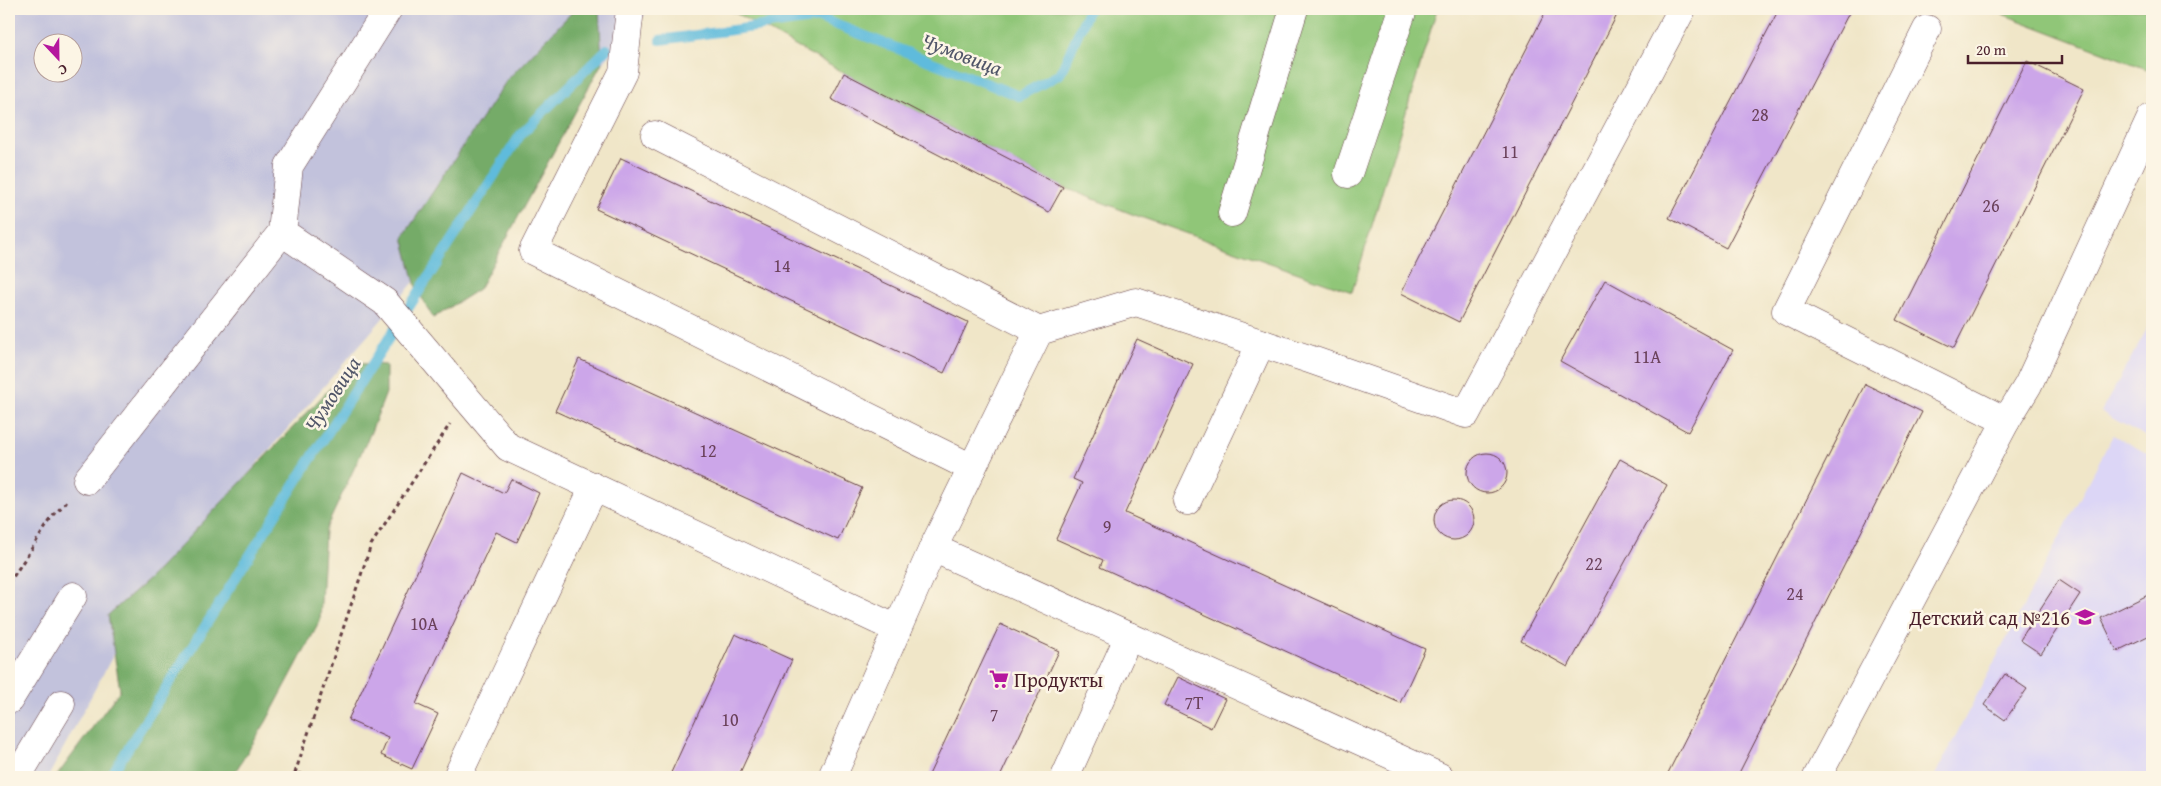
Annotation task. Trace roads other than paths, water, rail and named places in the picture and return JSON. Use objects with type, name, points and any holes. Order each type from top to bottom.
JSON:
[{"type":"street","points":[[87,480],[282,232],[289,166],[388,9]]},
{"type":"street","points":[[630,9],[622,72],[533,251],[972,468]]},
{"type":"street","points":[[1232,213],[1294,9]]},
{"type":"street","points":[[1348,174],[1402,9]]},
{"type":"street","points":[[655,135],[1039,331],[1136,302],[1466,414],[1682,9]]},
{"type":"street","points":[[1927,29],[1786,311],[2006,421]]},
{"type":"street","points":[[1818,777],[2006,421],[2028,385],[2151,118]]},
{"type":"street","points":[[282,232],[385,302],[508,447],[897,630]]},
{"type":"street","points":[[832,777],[933,548],[1039,331]]},
{"type":"street","points":[[1187,501],[1261,343]]},
{"type":"street","points":[[456,777],[594,487]]},
{"type":"street","points":[[933,548],[1440,777]]},
{"type":"street","points":[[9,700],[73,596]]},
{"type":"street","points":[[1064,777],[1129,636]]},
{"type":"street","points":[[17,777],[60,704]]},
{"type":"waterway","name":"Чумовица","points":[[660,40],[819,18],[1019,96],[1060,74],[1089,9]]},
{"type":"waterway","name":"Чумовица","points":[[110,777],[305,468],[521,134],[607,49]]},
{"type":"place","name":"Детский сад №216","points":[[2085,617]]},
{"type":"place","name":"Продукты","points":[[999,679]]}]
